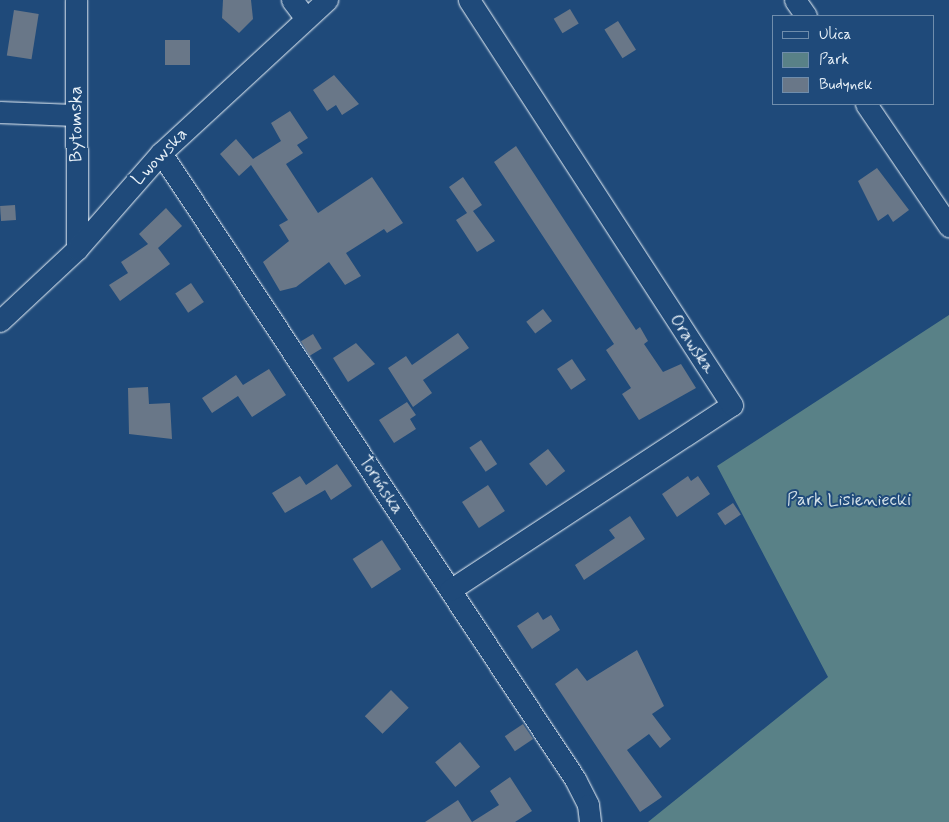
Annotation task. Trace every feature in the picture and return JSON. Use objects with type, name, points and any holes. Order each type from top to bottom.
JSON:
[{"type":"street","name":"Bytomska","points":[[76,0],[77,249]]},
{"type":"street","points":[[292,0],[305,17]]},
{"type":"street","name":"Lwowska","points":[[0,321],[77,249],[161,153],[305,17],[327,0]]},
{"type":"street","name":"Orawska","points":[[450,590],[732,405],[469,0]]},
{"type":"street","points":[[795,0],[805,15]]},
{"type":"street","points":[[867,105],[949,226]]},
{"type":"street","points":[[0,112],[76,115]]},
{"type":"street","name":"Toruńska","points":[[161,153],[575,779],[588,805],[590,822]]},
{"type":"green space","name":"Park Lisieniecki","points":[[949,315],[949,822],[648,822],[828,677],[717,466]]},
{"type":"building","points":[[223,0],[251,0],[253,19],[239,33],[222,18]]},
{"type":"building","points":[[570,9],[579,24],[562,33],[554,19]]},
{"type":"building","points":[[14,10],[39,14],[31,59],[7,55]]},
{"type":"building","points":[[618,21],[636,50],[622,58],[604,29]]},
{"type":"building","points":[[165,40],[190,40],[190,65],[165,65]]},
{"type":"building","points":[[334,75],[359,104],[342,115],[336,105],[327,111],[313,90]]},
{"type":"building","points":[[290,111],[308,138],[297,145],[303,153],[286,164],[318,213],[372,177],[403,223],[387,233],[384,229],[346,253],[361,276],[345,285],[329,262],[296,287],[280,291],[263,262],[289,241],[279,225],[288,220],[251,165],[239,176],[220,154],[236,139],[253,159],[281,141],[271,123]]},
{"type":"building","points":[[516,146],[636,330],[640,327],[648,341],[644,344],[663,372],[681,364],[696,388],[639,420],[622,394],[631,388],[606,350],[614,344],[494,162]]},
{"type":"building","points":[[877,168],[909,210],[893,222],[888,214],[878,221],[858,181]]},
{"type":"building","points":[[463,177],[482,205],[473,211],[495,241],[477,252],[456,220],[467,213],[449,187]]},
{"type":"building","points":[[15,205],[16,220],[1,221],[0,206]]},
{"type":"building","points":[[166,208],[182,226],[158,248],[170,264],[120,301],[109,285],[128,273],[121,262],[148,244],[139,234]]},
{"type":"building","points":[[191,283],[204,302],[188,313],[175,294]]},
{"type":"building","points":[[543,309],[552,321],[535,334],[526,322]]},
{"type":"building","points":[[458,333],[469,348],[423,380],[432,393],[413,407],[388,368],[406,356],[412,365]]},
{"type":"building","points":[[313,334],[322,349],[310,356],[301,341]]},
{"type":"building","points":[[356,343],[375,364],[348,382],[333,358]]},
{"type":"building","points":[[572,359],[586,380],[571,390],[557,369]]},
{"type":"building","points":[[269,369],[286,395],[252,417],[238,396],[212,413],[202,398],[236,375],[243,385]]},
{"type":"building","points":[[148,387],[149,404],[170,403],[172,439],[129,434],[128,388]]},
{"type":"building","points":[[407,402],[416,415],[410,419],[416,429],[394,443],[379,420]]},
{"type":"building","points":[[481,440],[497,464],[486,472],[469,448]]},
{"type":"building","points":[[548,449],[565,471],[546,486],[529,464]]},
{"type":"building","points":[[337,464],[352,486],[331,500],[325,490],[285,513],[272,493],[300,476],[306,485]]},
{"type":"building","points":[[688,476],[691,481],[698,476],[710,494],[677,517],[662,494]]},
{"type":"building","points":[[488,485],[505,511],[479,528],[462,502]]},
{"type":"building","points":[[733,503],[741,515],[725,525],[717,514]]},
{"type":"building","points":[[630,516],[645,539],[584,580],[575,565],[615,538],[609,530]]},
{"type":"building","points":[[382,540],[401,569],[372,588],[353,559]]},
{"type":"building","points":[[538,612],[543,620],[551,615],[560,630],[532,649],[517,626]]},
{"type":"building","points":[[637,650],[664,706],[652,714],[671,739],[660,748],[649,734],[627,750],[662,797],[640,812],[555,684],[577,668],[587,681]]},
{"type":"building","points":[[391,690],[409,708],[383,734],[365,716]]},
{"type":"building","points":[[523,724],[533,739],[515,751],[505,736]]},
{"type":"building","points":[[460,742],[480,767],[455,787],[435,762]]},
{"type":"building","points":[[510,777],[532,811],[515,822],[472,822],[499,805],[490,791]]},
{"type":"building","points":[[458,800],[472,822],[425,822]]}]
